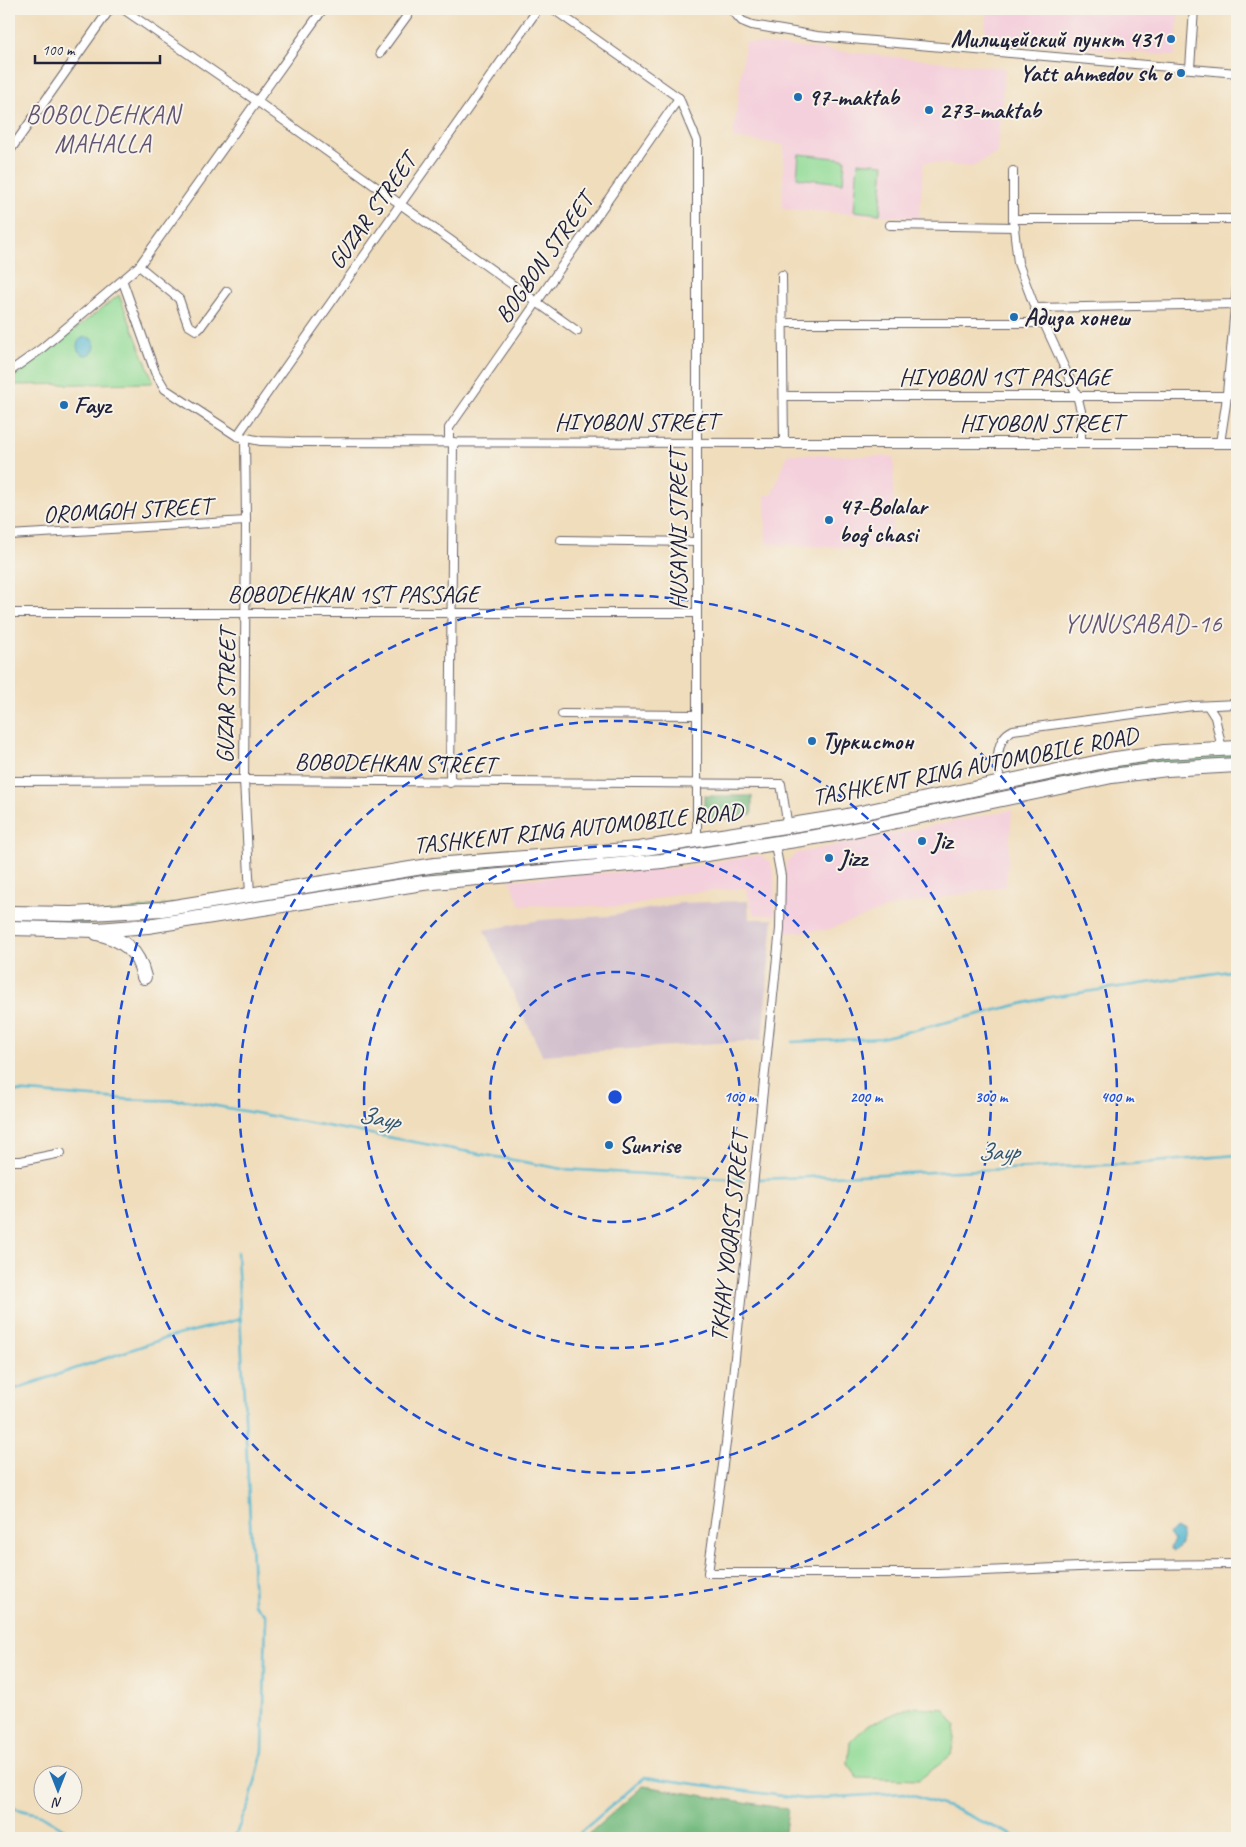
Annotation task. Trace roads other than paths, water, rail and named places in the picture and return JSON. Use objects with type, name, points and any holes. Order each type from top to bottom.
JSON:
[{"type":"highway","name":"TASHKENT RING AUTOMOBILE ROAD","points":[[9,913],[72,914],[162,909],[426,866],[639,849],[788,827],[868,812],[1000,782],[1137,755],[1237,748]]},
{"type":"highway","name":"TASHKENT RING AUTOMOBILE ROAD","points":[[9,928],[81,930],[164,924],[414,884],[662,861],[776,845],[892,822],[1002,797],[1130,773],[1237,764]]},
{"type":"highway","points":[[1000,782],[1002,797]]},
{"type":"highway","points":[[548,857],[548,873]]},
{"type":"highway","points":[[81,930],[105,935],[127,945],[136,954],[144,977]]},
{"type":"street","points":[[9,152],[110,9]]},
{"type":"street","points":[[123,9],[258,102],[577,331]]},
{"type":"street","points":[[9,372],[41,349],[123,282],[139,266],[323,9]]},
{"type":"street","points":[[380,52],[412,9]]},
{"type":"street","name":"GUZAR STREET","points":[[250,895],[244,780],[246,521],[241,437],[400,204],[538,9]]},
{"type":"street","points":[[553,9],[679,98]]},
{"type":"street","points":[[731,9],[742,22],[791,33],[884,44],[1237,73]]},
{"type":"street","points":[[1190,68],[1194,9]]},
{"type":"street","name":"BOGBON STREET","points":[[450,783],[452,612],[451,442],[449,428],[679,98]]},
{"type":"street","name":"HUSAYNI STREET","points":[[679,98],[697,141],[697,841]]},
{"type":"street","points":[[1013,172],[1014,223],[1018,263],[1035,308],[1044,323],[1077,396],[1082,411],[1081,444]]},
{"type":"street","points":[[890,225],[1237,219]]},
{"type":"street","points":[[139,266],[179,299],[188,325],[196,330],[199,329],[227,291]]},
{"type":"street","points":[[782,275],[784,443]]},
{"type":"street","name":"HIYOBON STREET","points":[[123,282],[155,372],[165,390],[241,437],[299,442],[1237,443]]},
{"type":"street","points":[[1220,443],[1227,396],[1237,286]]},
{"type":"street","points":[[1035,308],[1236,304]]},
{"type":"street","points":[[783,324],[1044,323]]},
{"type":"street","name":"HIYOBON 1ST PASSAGE","points":[[784,396],[1227,396]]},
{"type":"street","name":"OROMGOH STREET","points":[[9,535],[246,521]]},
{"type":"street","points":[[561,540],[696,542]]},
{"type":"street","name":"BOBODEHKAN 1ST PASSAGE","points":[[9,613],[697,613]]},
{"type":"street","points":[[1000,782],[997,766],[999,752],[1005,736],[1013,730],[1237,704]]},
{"type":"street","points":[[1208,706],[1215,716],[1222,749]]},
{"type":"street","points":[[562,714],[697,715]]},
{"type":"street","name":"BOBODEHKAN STREET","points":[[9,780],[780,784],[788,827]]},
{"type":"street","name":"TKHAY YOQASI STREET","points":[[776,845],[781,876],[780,929],[728,1424],[708,1573],[938,1573],[1125,1564],[1237,1564]]},
{"type":"street","points":[[9,1161],[21,1161],[61,1153]]},
{"type":"water","points":[[86,337],[92,340],[95,346],[92,352],[86,355],[80,352],[77,346],[80,340]]},
{"type":"water","points":[[1175,1528],[1181,1531],[1182,1537],[1180,1545],[1174,1551],[1170,1548],[1174,1541],[1169,1534]]},
{"type":"waterway","points":[[792,1042],[881,1038],[1050,997],[1237,970]]},
{"type":"waterway","name":"Заур","points":[[9,1091],[118,1099],[184,1100],[563,1169],[744,1180]]},
{"type":"waterway","name":"Заур","points":[[759,1179],[1131,1164],[1237,1155]]},
{"type":"waterway","points":[[234,1838],[250,1801],[263,1751],[266,1615],[254,1604],[237,1252]]},
{"type":"waterway","points":[[9,1391],[166,1338],[241,1319]]},
{"type":"waterway","points":[[574,1838],[645,1777],[804,1799],[904,1793],[957,1810],[1018,1838]]},
{"type":"waterway","points":[[9,1807],[41,1815],[79,1838]]},
{"type":"place","name":"Милицейский пункт 431","points":[[1171,39]]},
{"type":"place","name":"Yatt ahmedov sh o","points":[[1181,73]]},
{"type":"place","name":"97-maktab","points":[[798,97]]},
{"type":"place","name":"273-maktab","points":[[929,110]]},
{"type":"place","name":"Адиза хонеш","points":[[1014,317]]},
{"type":"place","name":"Fayz","points":[[64,405]]},
{"type":"place","name":"47-Bolalar bogʻchasi","points":[[829,520]]},
{"type":"place","name":"Туркистон","points":[[812,741]]},
{"type":"place","name":"Jiz","points":[[922,841]]},
{"type":"place","name":"Jizz","points":[[829,858]]},
{"type":"place","name":"Sunrise","points":[[609,1145]]},
{"type":"district","name":"BOBOLDEHKAN MAHALLA","points":[[103,130]]},
{"type":"district","name":"YUNUSABAD-16","points":[[1143,624]]}]
